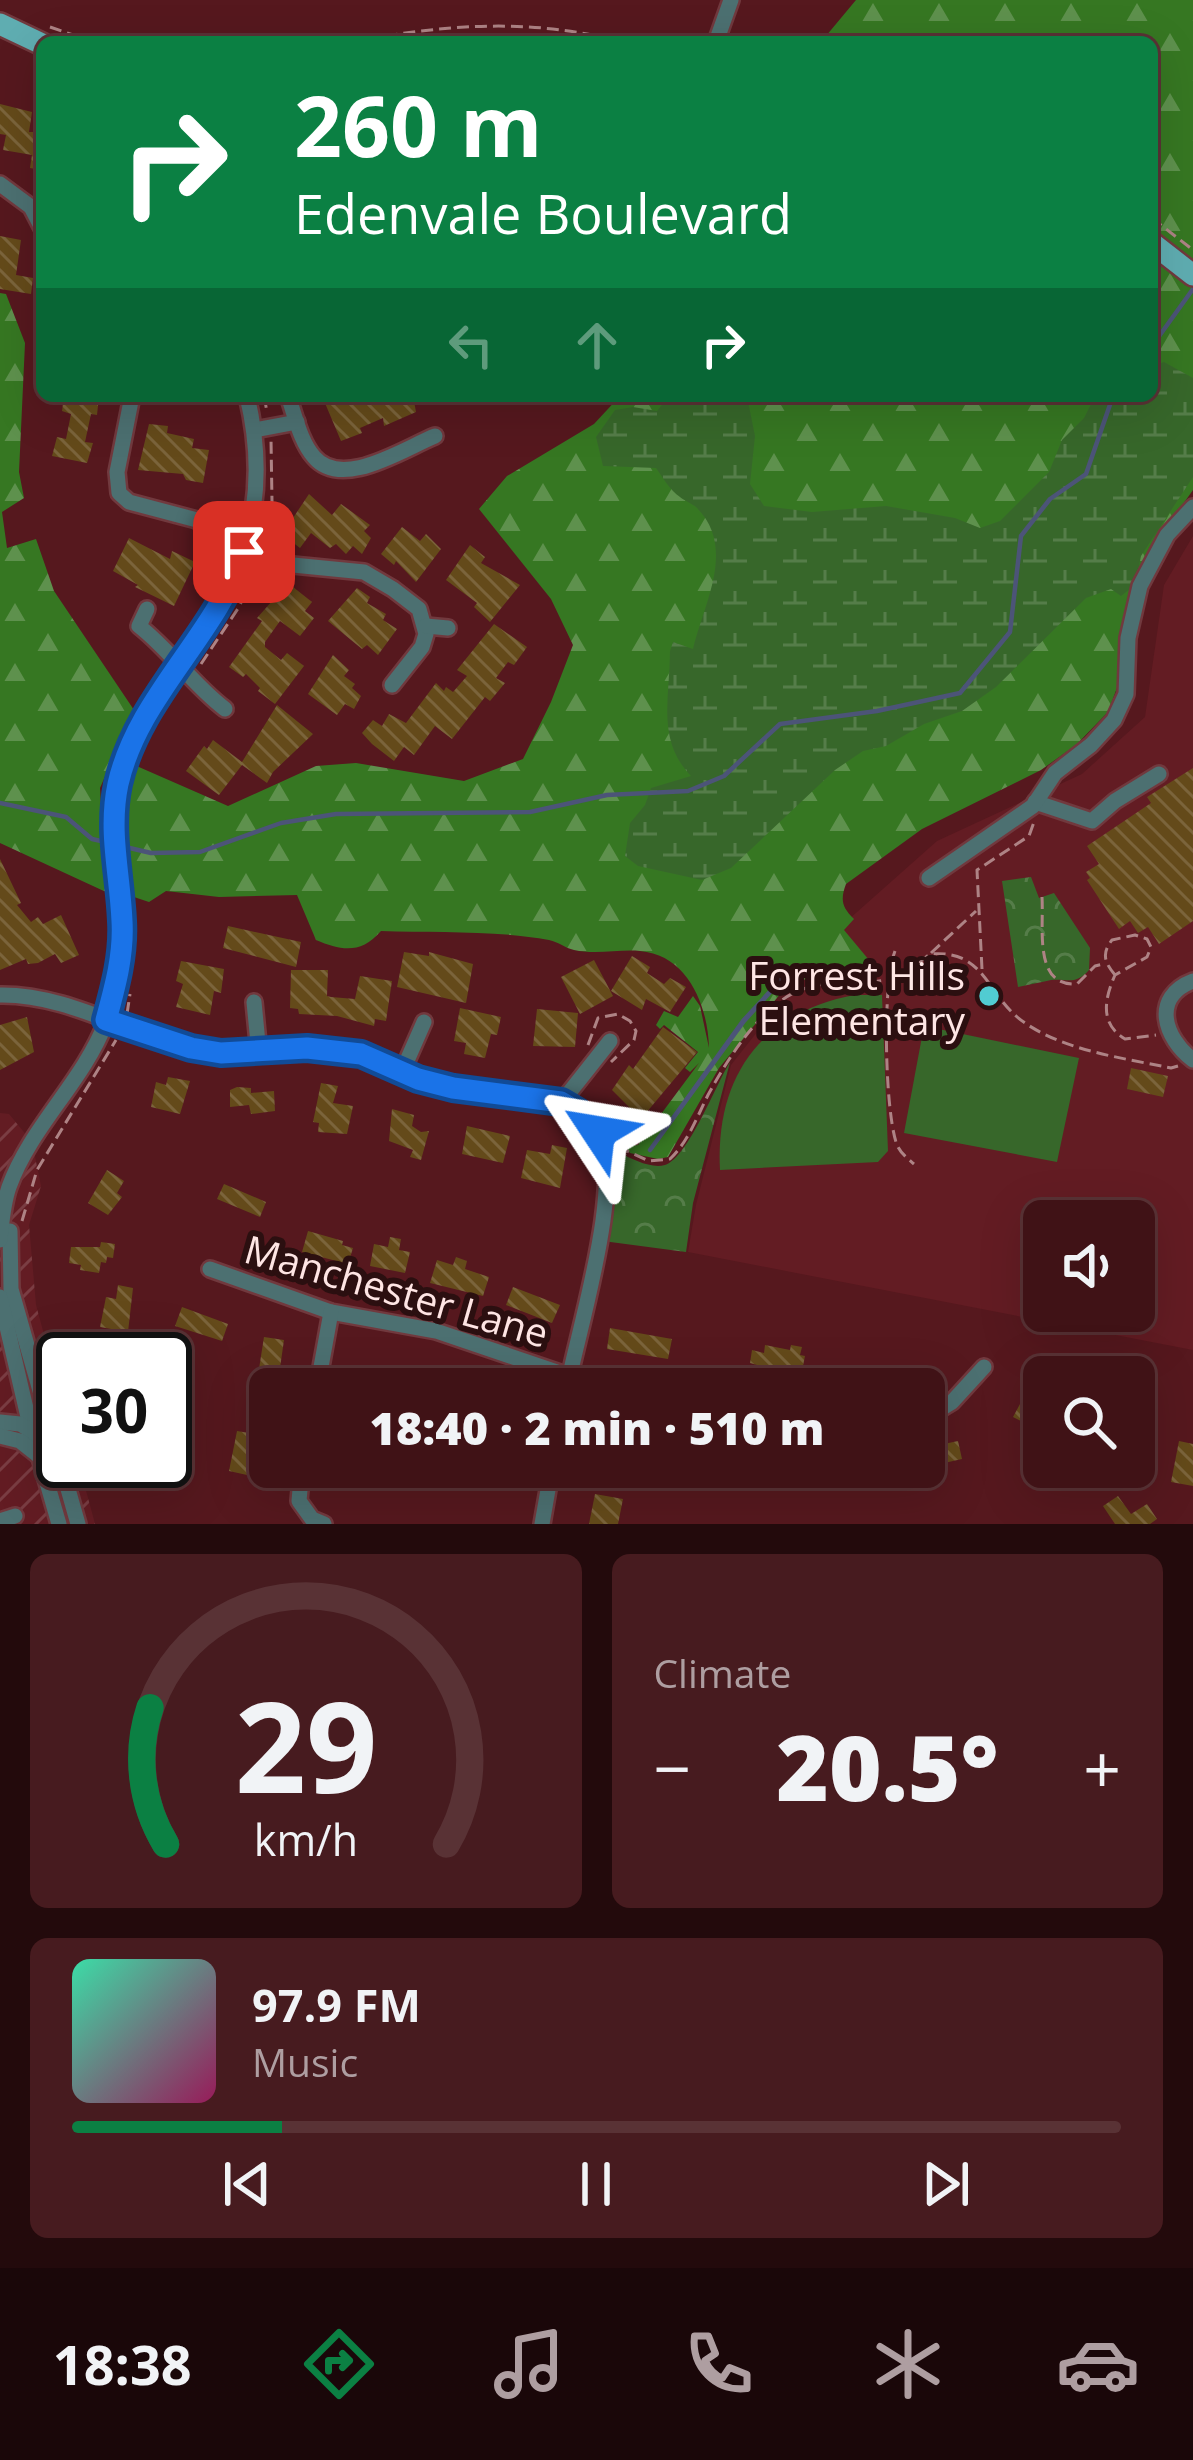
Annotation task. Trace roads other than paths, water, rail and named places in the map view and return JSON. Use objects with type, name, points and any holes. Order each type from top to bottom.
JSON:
[{"type":"main road","points":[[0,24],[39,33]]},
{"type":"main road","points":[[1158,246],[1190,264]]},
{"type":"street","points":[[718,36],[731,0]]},
{"type":"street","points":[[0,184],[32,207],[36,215]]},
{"type":"street","points":[[131,402],[117,472],[118,493],[129,502],[197,520],[227,547],[299,567],[364,572],[419,609],[426,626],[422,647],[392,685]]},
{"type":"street","points":[[0,1240],[9,1187],[29,1146],[119,1018],[122,922],[113,844],[118,785],[143,720],[226,596],[244,552],[256,491],[255,430],[248,402]]},
{"type":"street","points":[[290,402],[316,460],[335,470],[356,468],[435,436]]},
{"type":"street","points":[[255,430],[297,422]]},
{"type":"street","points":[[929,878],[1034,804],[1055,773],[1091,745],[1121,706],[1128,682],[1132,613],[1140,586],[1167,535],[1193,506]]},
{"type":"street","points":[[147,609],[139,626],[172,652],[189,681],[225,709]]},
{"type":"street","points":[[426,626],[448,628]]},
{"type":"street","points":[[1034,804],[1089,821],[1159,774]]},
{"type":"street","points":[[1186,1063],[1170,1035],[1165,1014],[1171,995],[1193,981]]},
{"type":"street","points":[[0,995],[32,995],[119,1018],[191,1048],[259,1053],[334,1049],[361,1054],[453,1088],[561,1102],[578,1112],[598,1132],[608,1171],[601,1229],[571,1368]]},
{"type":"street","points":[[254,1002],[259,1053]]},
{"type":"street","points":[[402,1072],[424,1022]]},
{"type":"street","points":[[561,1102],[610,1041]]},
{"type":"street","points":[[29,1146],[11,1214],[8,1264],[36,1377]]},
{"type":"street","name":"Manchester Lane","points":[[210,1269],[331,1312],[436,1331],[530,1368]]},
{"type":"street","points":[[0,1297],[36,1445]]},
{"type":"street","points":[[321,1368],[331,1312]]},
{"type":"street","points":[[945,1406],[984,1366]]},
{"type":"street","points":[[0,1422],[20,1424],[36,1434]]},
{"type":"street","points":[[0,1436],[20,1441],[36,1454]]},
{"type":"street","points":[[48,1488],[59,1524]]},
{"type":"street","points":[[68,1488],[78,1524]]},
{"type":"street","points":[[300,1488],[298,1501],[312,1519],[324,1524]]},
{"type":"street","points":[[542,1524],[548,1488]]},
{"type":"waterway","points":[[1158,338],[1193,289]]},
{"type":"waterway","points":[[121,846],[151,853],[200,852],[281,823],[336,814],[530,812],[607,795],[688,791],[724,776],[780,724],[877,711],[960,693],[1010,632],[1021,536],[1050,499],[1086,474],[1111,402]]},
{"type":"waterway","points":[[0,803],[66,817],[92,839],[110,843]]},
{"type":"waterway","points":[[790,970],[744,1021],[650,1150],[743,1021],[790,970]]},
{"type":"place","name":"Forrest Hills Elementary","points":[[989,996]]}]
